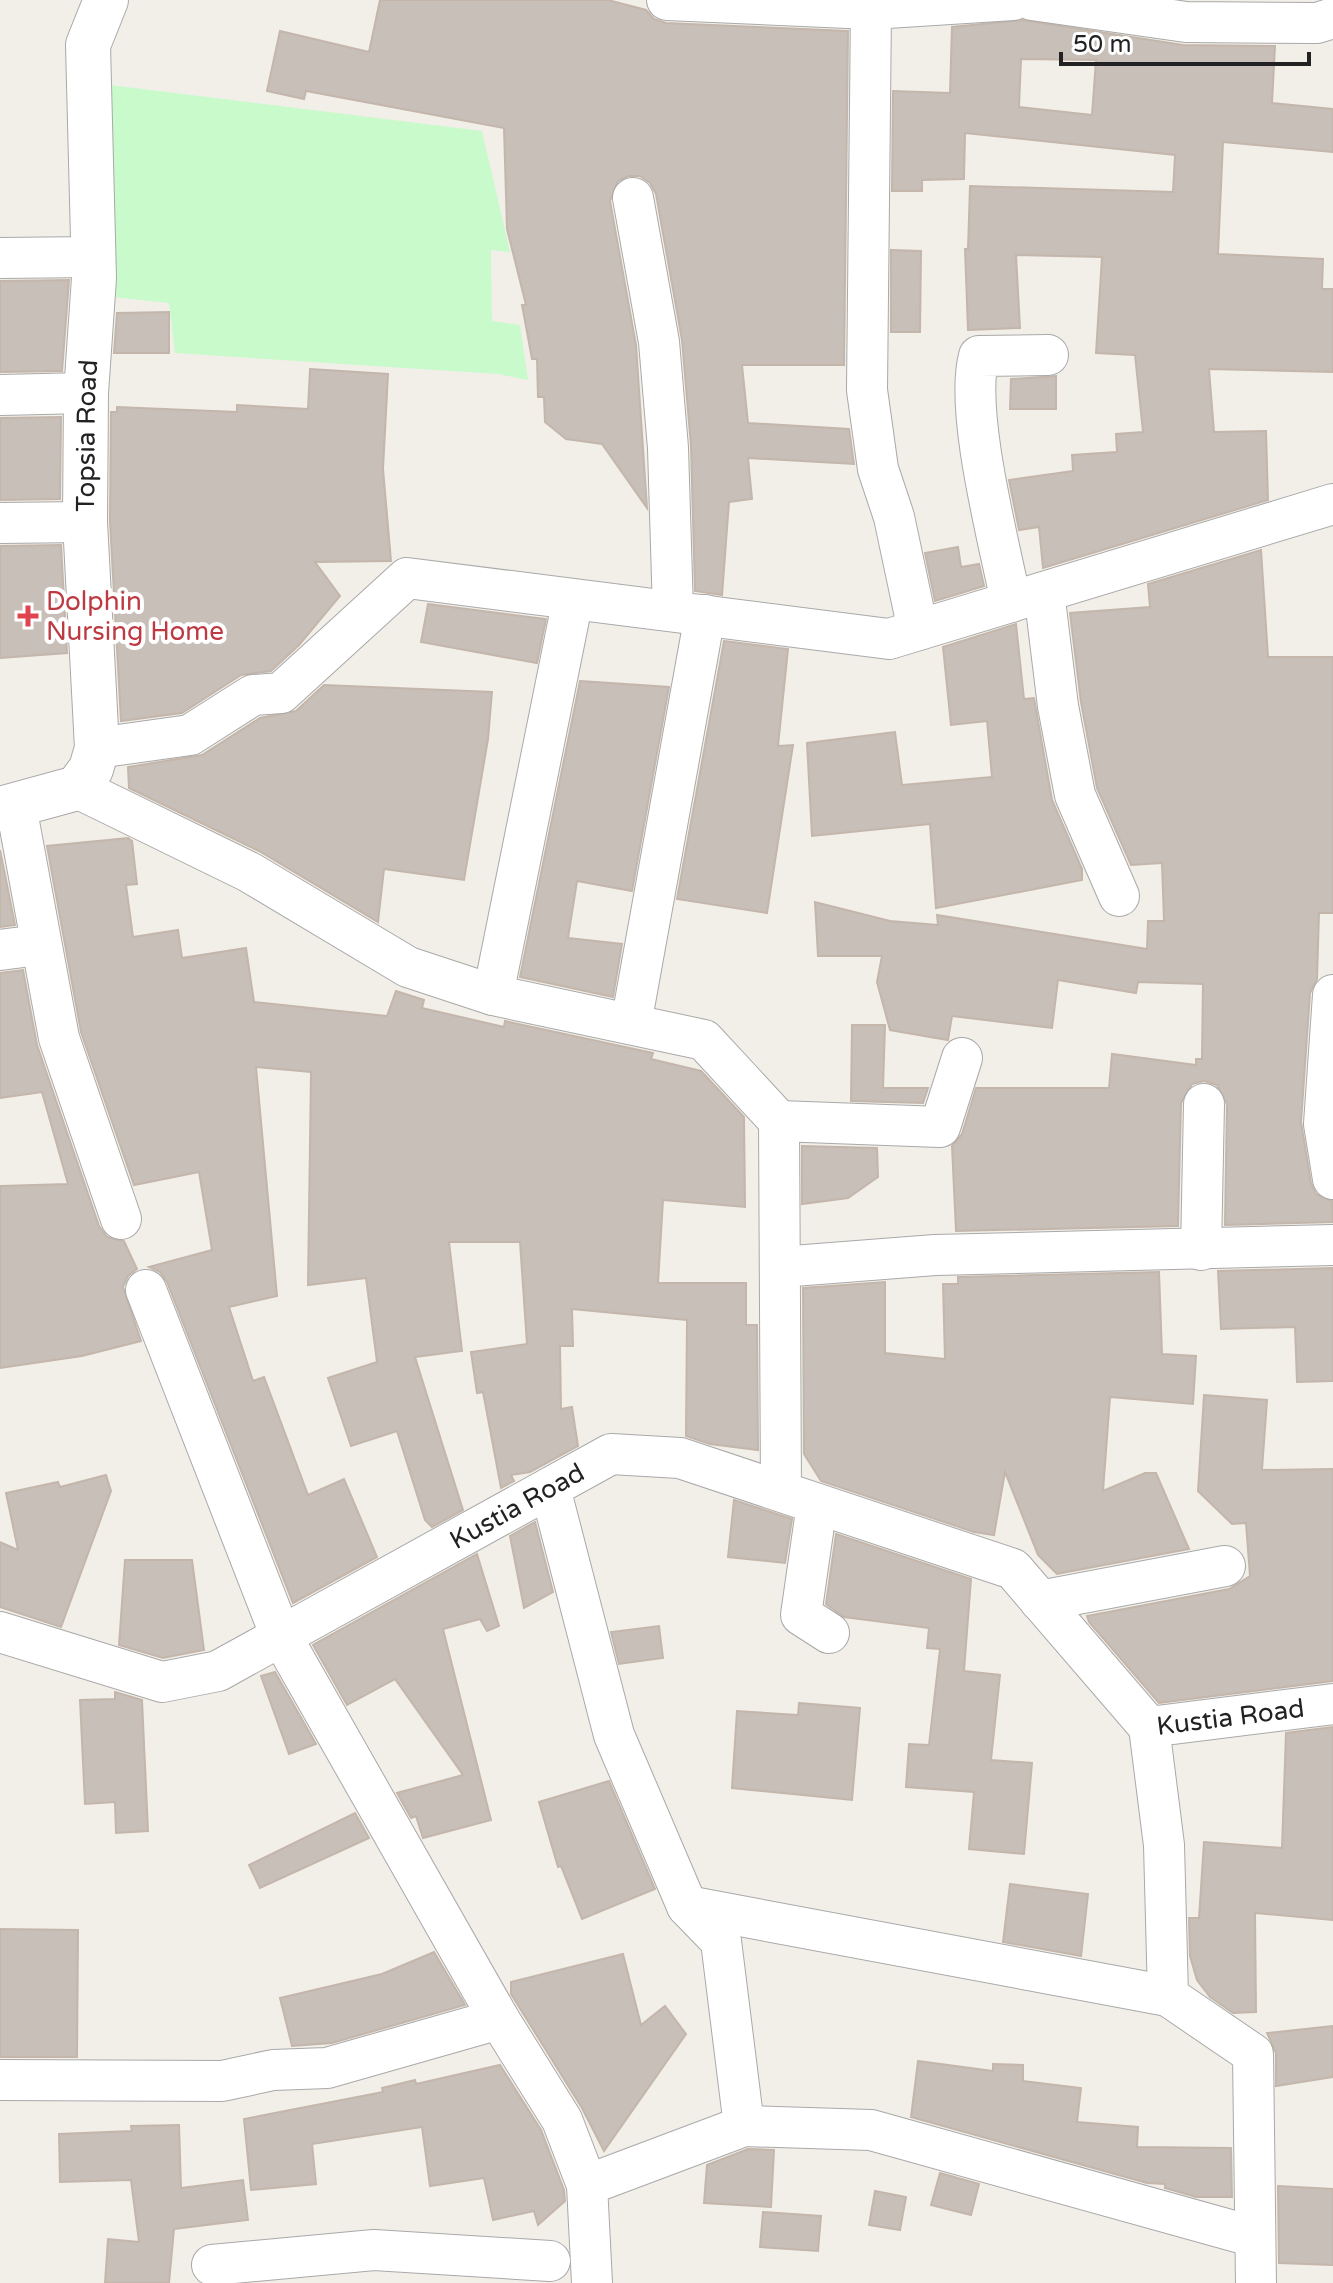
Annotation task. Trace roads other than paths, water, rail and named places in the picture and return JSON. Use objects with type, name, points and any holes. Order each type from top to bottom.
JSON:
[{"type":"street","name":"Topsia Road","points":[[77,788],[91,769],[97,748],[85,522],[86,393],[93,257],[88,45],[106,0]]},
{"type":"street","points":[[667,0],[872,4],[1013,0]]},
{"type":"street","points":[[1032,0],[1186,22],[1317,23],[1333,18]]},
{"type":"street","points":[[872,4],[867,390],[878,469],[894,517],[918,630]]},
{"type":"street","points":[[631,1024],[689,613],[668,448],[659,342],[633,198]]},
{"type":"street","points":[[0,258],[93,257]]},
{"type":"street","points":[[1048,355],[979,356],[974,373],[984,461],[1058,706],[1075,795],[1119,896]]},
{"type":"street","points":[[0,395],[86,393]]},
{"type":"street","points":[[97,748],[190,735],[253,695],[281,693],[407,578],[889,639],[1333,504]]},
{"type":"street","points":[[0,523],[85,522]]},
{"type":"street","points":[[493,995],[573,599]]},
{"type":"street","points":[[121,1219],[59,1038],[8,807],[77,788],[249,872],[408,967],[493,995],[704,1040],[779,1121],[780,1267],[799,1498],[801,1615],[829,1633]]},
{"type":"street","points":[[0,950],[39,945]]},
{"type":"street","points":[[1333,995],[1324,1124],[1333,1179]]},
{"type":"street","points":[[779,1121],[940,1127],[962,1058]]},
{"type":"street","points":[[1201,1250],[1204,1104]]},
{"type":"street","points":[[780,1267],[935,1255],[1333,1245]]},
{"type":"street","points":[[146,1290],[280,1634],[499,2019],[562,2120],[587,2185],[591,2264],[541,2272],[374,2250],[212,2265]]},
{"type":"street","name":"Kustia Road","points":[[0,1632],[162,1682],[218,1671],[280,1634],[611,1454],[680,1458],[1013,1569],[1149,1727],[1333,1704]]},
{"type":"street","points":[[550,1488],[614,1735],[687,1906],[721,1941],[744,2126]]},
{"type":"street","points":[[1040,1601],[1225,1566]]},
{"type":"street","points":[[1149,1727],[1164,1845],[1168,1996]]},
{"type":"street","points":[[687,1906],[1168,1996],[1253,2054],[1256,2283]]},
{"type":"street","points":[[0,2080],[222,2081],[273,2070],[327,2068],[499,2019]]},
{"type":"street","points":[[587,2185],[744,2126],[871,2130],[1255,2237]]},
{"type":"place","name":"Dolphin Nursing Home","points":[[28,616]]}]
